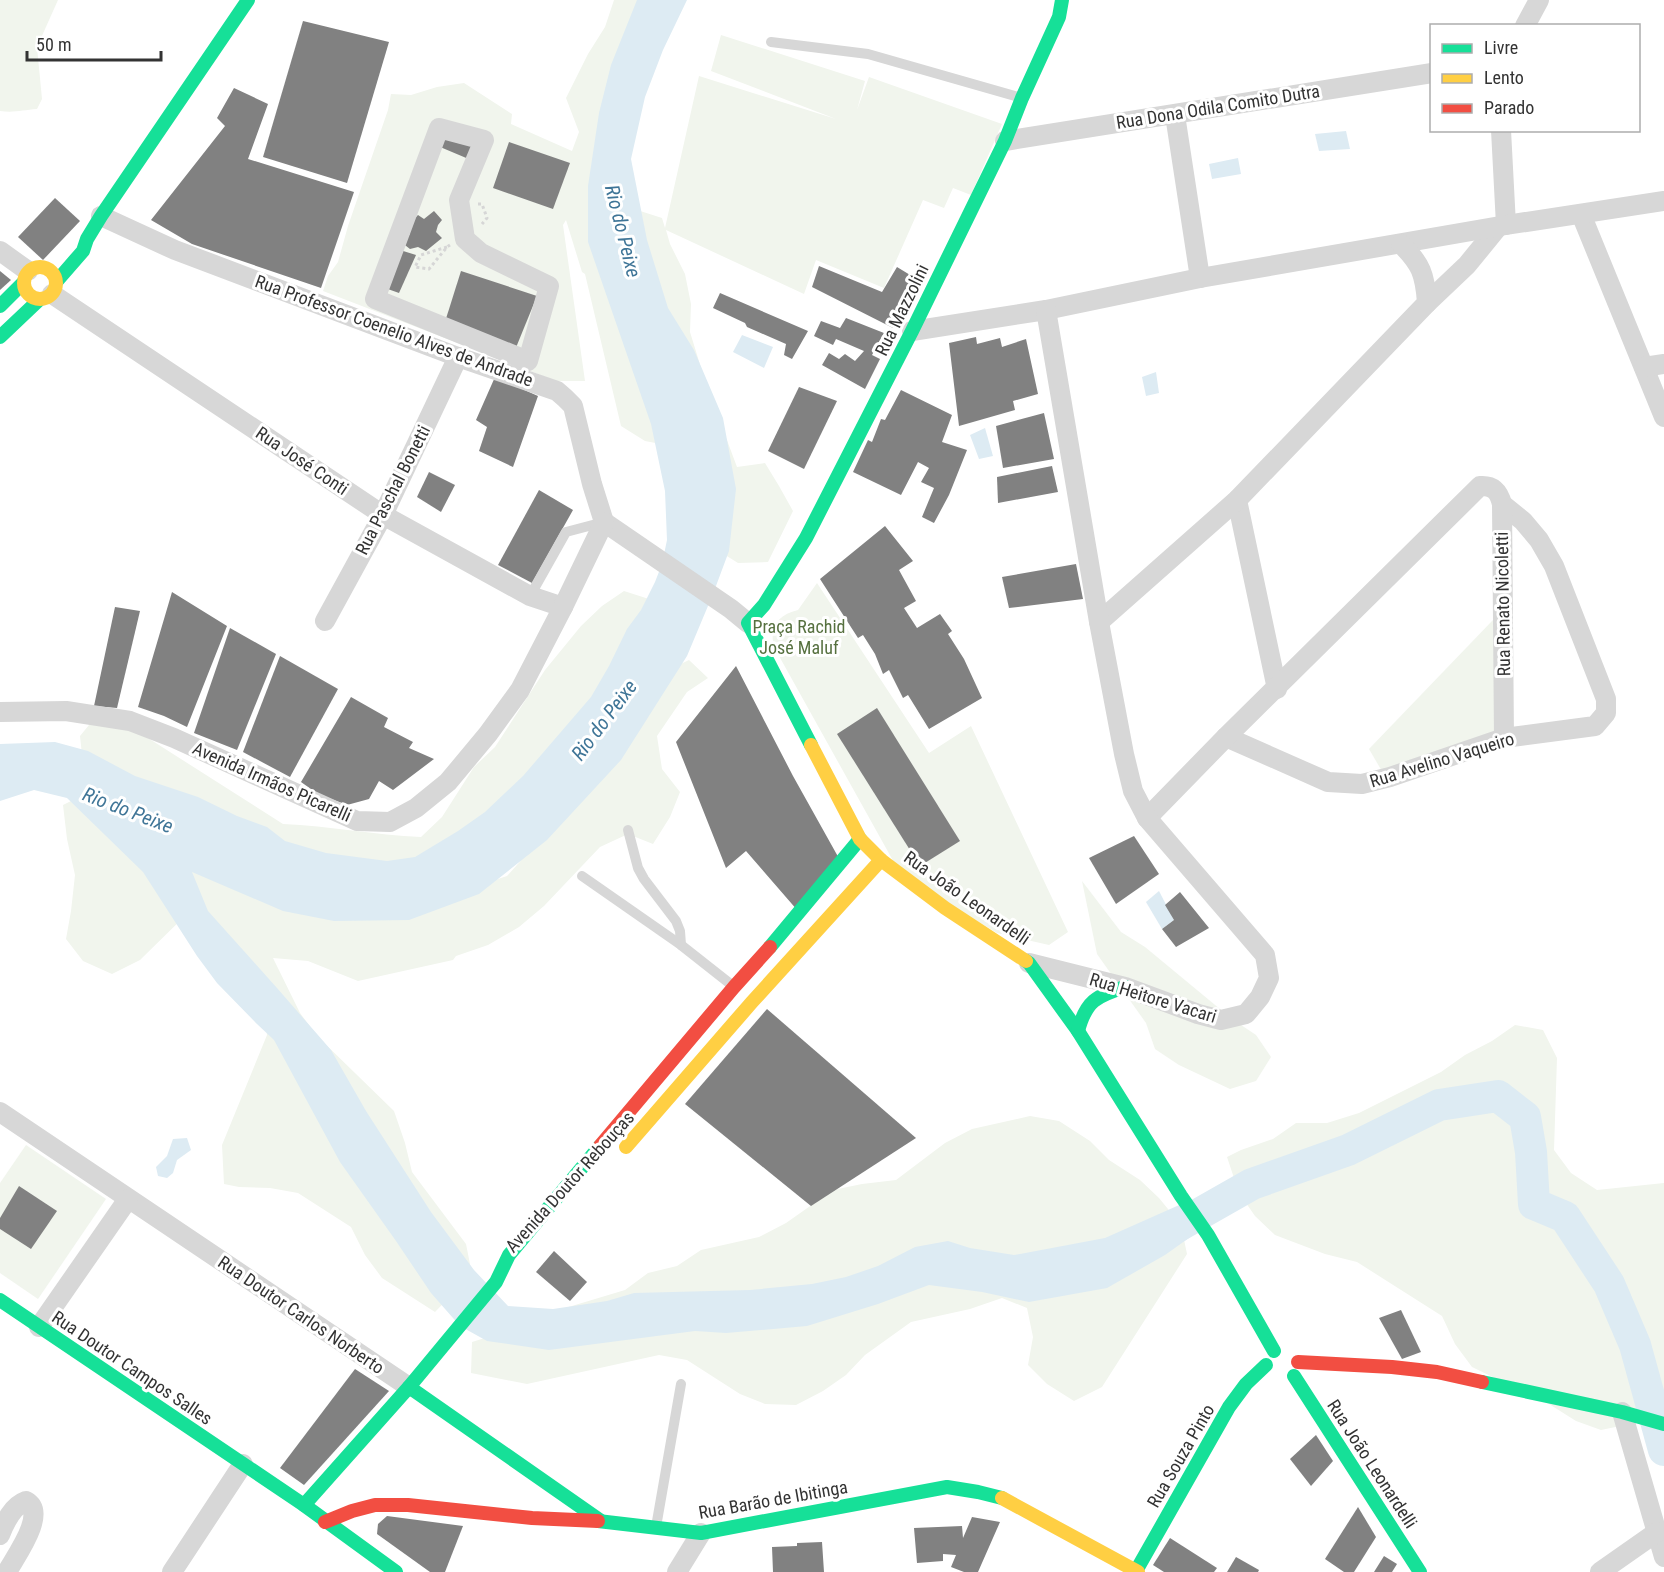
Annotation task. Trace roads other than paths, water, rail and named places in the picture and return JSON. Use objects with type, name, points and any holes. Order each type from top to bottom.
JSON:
[{"type":"street","points":[[0,337],[49,292],[83,251],[80,240],[101,216],[248,0]]},
{"type":"street","name":"Rua Mazzolini","points":[[748,623],[764,605],[806,538],[912,331],[1005,141],[1059,17],[1062,0]]},
{"type":"street","points":[[1526,24],[1539,0]]},
{"type":"street","name":"Rua Dona Odila Comito Dutra","points":[[1005,141],[1430,73]]},
{"type":"street","points":[[1175,115],[1200,278]]},
{"type":"street","points":[[365,321],[439,128],[484,140],[459,200],[465,239],[481,252],[549,286],[528,361],[375,299]]},
{"type":"street","points":[[1099,621],[1237,500],[1427,303],[1467,265],[1502,226],[1501,132]]},
{"type":"street","points":[[912,331],[1046,310],[1200,278],[1502,226],[1664,201]]},
{"type":"street","points":[[1581,214],[1664,417]]},
{"type":"street","name":"Rua Professor Coenelio Alves de Andrade","points":[[101,216],[175,250],[458,357],[557,391],[573,406],[604,522]]},
{"type":"street","points":[[1401,244],[1415,258],[1422,270],[1427,303]]},
{"type":"street","points":[[0,251],[35,270]]},
{"type":"street","points":[[0,306],[35,270],[46,267],[51,271],[49,292]]},
{"type":"street","points":[[35,270],[25,290],[34,298],[49,292]]},
{"type":"street","name":"Rua José Conti","points":[[49,292],[383,515],[530,596],[563,607]]},
{"type":"street","name":"Rua Heitore Vacari","points":[[1029,963],[1125,987],[1198,1014],[1221,1020],[1246,1014],[1260,997],[1269,978],[1265,955],[1147,818],[1133,791],[1099,621],[1046,310]]},
{"type":"street","name":"Rua Paschal Bonetti","points":[[325,621],[383,515],[458,357]]},
{"type":"street","points":[[1644,367],[1664,364]]},
{"type":"street","points":[[1147,818],[1480,486],[1488,485],[1494,488],[1502,504]]},
{"type":"street","points":[[1237,500],[1276,688]]},
{"type":"street","name":"Rua Avelino Vaqueiro","points":[[1226,737],[1328,782],[1362,784],[1390,777],[1504,738],[1595,726],[1605,713],[1606,699],[1554,566],[1534,534],[1523,521],[1502,504]]},
{"type":"street","name":"Rua Renato Nicoletti","points":[[1502,504],[1504,738]]},
{"type":"street","points":[[604,522],[748,623]]},
{"type":"street","name":"Avenida Irmãos Picarelli","points":[[0,712],[66,711],[130,721],[174,738],[357,821],[390,822],[416,808],[448,782],[488,734],[520,690],[604,522]]},
{"type":"street","name":"Rua João Leonardelli","points":[[748,623],[860,839],[881,860],[945,908],[1029,963],[1078,1031],[1181,1196],[1266,1325],[1274,1350]]},
{"type":"street","name":"Avenida Doutor Rebouças","points":[[493,1285],[509,1256],[573,1186],[734,987],[788,928],[860,839]]},
{"type":"street","name":"Avenida Doutor Rebouças","points":[[613,1161],[752,1002],[881,860]]},
{"type":"street","points":[[788,928],[806,943]]},
{"type":"street","points":[[1078,1031],[1082,1015],[1092,999],[1103,993],[1125,987]]},
{"type":"street","points":[[651,1088],[666,1102]]},
{"type":"street","name":"Rua Doutor Carlos Norberto","points":[[0,1112],[409,1387],[601,1521]]},
{"type":"street","points":[[39,1327],[128,1199]]},
{"type":"street","name":"Avenida Doutor Rebouças","points":[[493,1285],[519,1267]]},
{"type":"street","points":[[396,1572],[304,1505],[409,1387],[493,1285]]},
{"type":"street","name":"Rua Doutor Campos Salles","points":[[0,1300],[304,1505]]},
{"type":"street","points":[[1296,1369],[1294,1353],[1289,1350],[1284,1348],[1274,1350],[1269,1354],[1267,1370],[1277,1380],[1285,1381],[1296,1369],[1388,1363],[1664,1424]]},
{"type":"street","name":"Rua Souza Pinto","points":[[1137,1571],[1229,1407],[1246,1384],[1266,1365]]},
{"type":"street","name":"Rua João Leonardelli","points":[[1296,1369],[1420,1572]]},
{"type":"street","points":[[1630,1415],[1664,1557]]},
{"type":"street","points":[[172,1572],[243,1464]]},
{"type":"street","points":[[532,1518],[546,1502],[547,1484]]},
{"type":"street","name":"Rua Barão de Ibitinga","points":[[325,1522],[375,1505],[408,1505],[532,1518],[601,1521],[701,1533],[947,1487],[1006,1499],[1137,1571]]},
{"type":"street","points":[[0,1535],[11,1512],[20,1503],[26,1501],[31,1504],[34,1511],[33,1520],[23,1544],[6,1572]]},
{"type":"street","points":[[1600,1572],[1657,1532]]},
{"type":"street","points":[[677,1572],[701,1533]]},
{"type":"lane","points":[[771,42],[868,54],[1022,98]]},
{"type":"lane","points":[[530,596],[566,532],[604,522]]},
{"type":"lane","points":[[628,830],[638,868],[676,921],[680,931],[681,945]]},
{"type":"lane","points":[[582,876],[681,945],[752,1002]]},
{"type":"lane","points":[[656,1527],[681,1384]]},
{"type":"water","name":"Rio do Peixe","points":[[637,0],[687,0],[663,50],[645,97],[631,159],[647,240],[668,308],[694,350],[723,418],[736,489],[729,551],[687,656],[621,760],[547,840],[479,894],[409,920],[334,921],[283,911],[192,872],[208,911],[331,1050],[366,1111],[431,1212],[474,1270],[508,1306],[553,1309],[607,1301],[634,1293],[750,1290],[812,1284],[846,1277],[878,1266],[915,1247],[948,1241],[970,1248],[1014,1255],[1105,1238],[1186,1202],[1203,1228],[1165,1255],[1107,1288],[1029,1302],[982,1292],[929,1285],[807,1326],[726,1333],[695,1331],[549,1350],[487,1341],[460,1326],[431,1293],[340,1162],[274,1040],[217,983],[143,872],[67,798],[34,790],[0,801],[0,744],[55,742],[88,751],[135,776],[198,797],[237,816],[267,827],[285,841],[326,853],[387,861],[415,857],[485,812],[523,776],[591,697],[655,582],[667,540],[665,491],[651,424],[588,242],[588,186],[599,113],[611,65]]},
{"type":"water","points":[[1346,131],[1350,149],[1319,151],[1315,134]]},
{"type":"water","points":[[1238,158],[1241,174],[1212,179],[1209,164]]},
{"type":"water","points":[[742,335],[773,347],[764,368],[733,352]]},
{"type":"water","points":[[1156,372],[1159,393],[1146,396],[1142,377]]},
{"type":"water","points":[[985,428],[993,456],[979,459],[970,435]]},
{"type":"water","points":[[1159,891],[1174,920],[1162,929],[1146,902]]},
{"type":"water","points":[[187,1138],[191,1150],[177,1160],[173,1173],[167,1178],[158,1176],[156,1167],[167,1156],[173,1139]]},
{"type":"waterway","points":[[1171,1230],[1252,1184],[1348,1150],[1439,1105],[1498,1096],[1525,1117],[1531,1152],[1534,1204],[1565,1217],[1609,1284],[1635,1345],[1664,1450]]},
{"type":"park label","name":"Praça Rachid José Maluf","points":[[799,637]]}]
